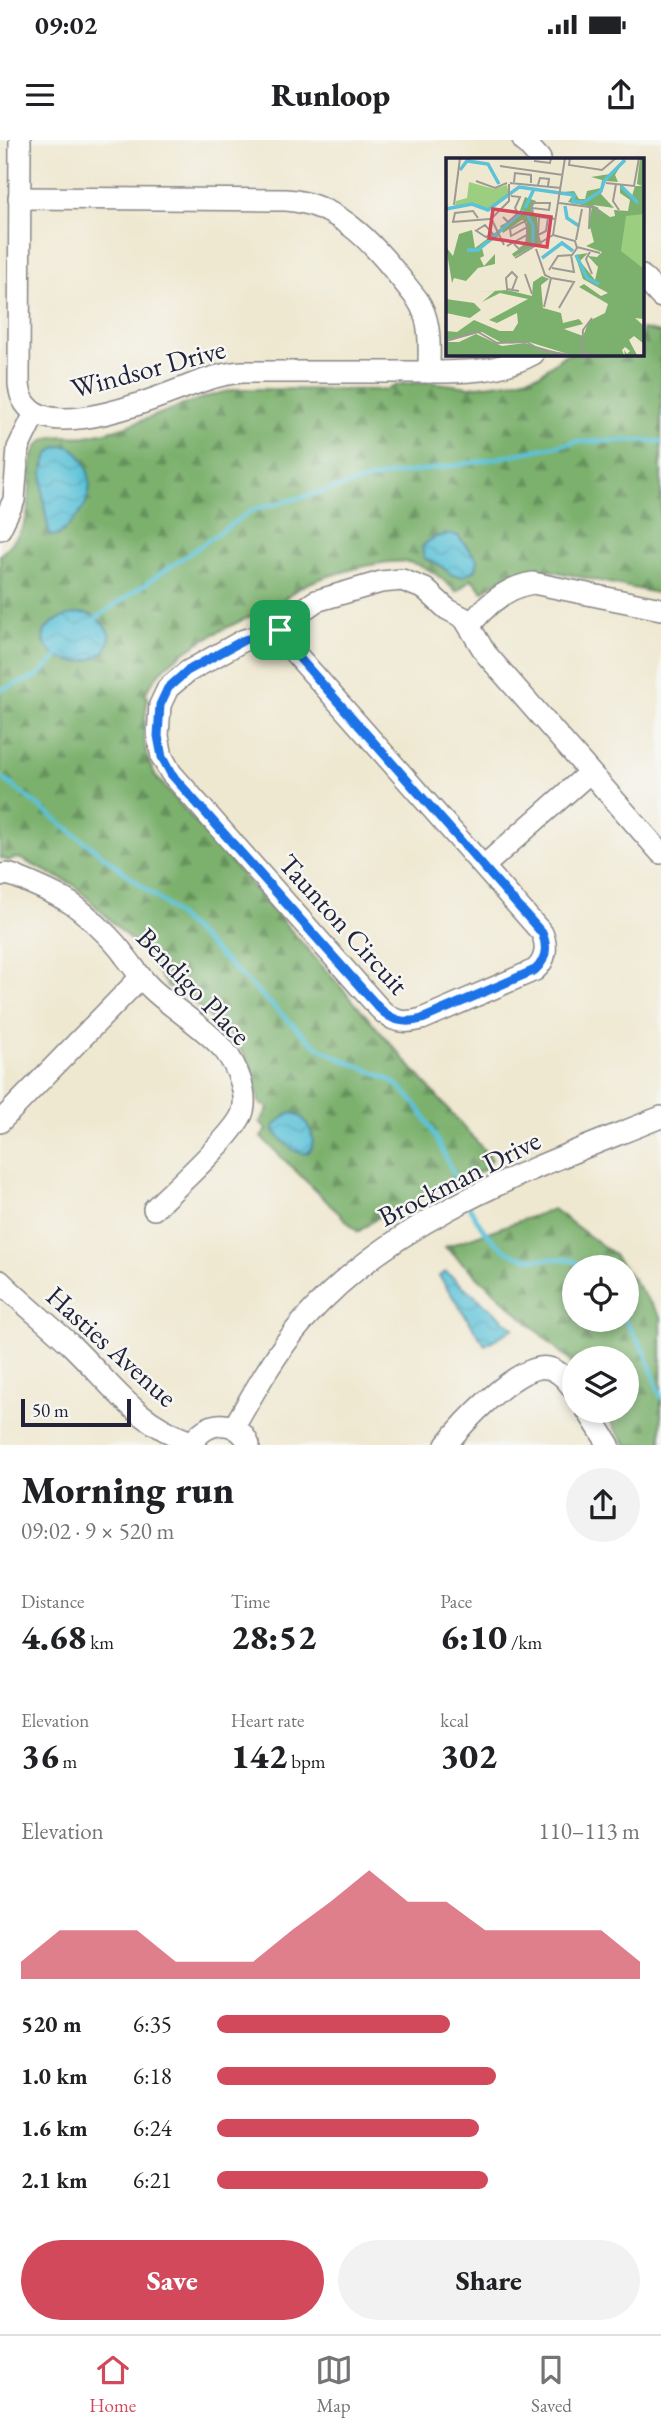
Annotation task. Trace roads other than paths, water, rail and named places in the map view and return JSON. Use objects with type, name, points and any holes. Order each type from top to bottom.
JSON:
[{"type":"street","name":"Windsor Drive","points":[[20,140],[19,391],[23,401],[35,413],[66,419],[102,415],[218,376],[242,372],[485,370],[508,365],[531,355]]},
{"type":"street","points":[[523,140],[539,158]]},
{"type":"street","points":[[19,198],[286,200],[327,210],[347,222],[368,241],[423,308],[429,330],[429,372]]},
{"type":"street","points":[[644,278],[661,297]]},
{"type":"street","points":[[0,528],[14,500],[18,448],[35,413]]},
{"type":"street","name":"Taunton Circuit","points":[[280,630],[294,652],[542,933],[546,947],[541,964],[531,973],[422,1019],[404,1022],[391,1018],[379,1008],[171,774],[160,750],[160,705],[173,682],[187,671],[244,640],[280,630],[316,601],[380,582],[407,581],[425,589],[447,609],[464,618],[483,650],[661,853]]},
{"type":"street","points":[[470,625],[505,592],[533,583],[661,609]]},
{"type":"street","points":[[484,866],[589,774]]},
{"type":"street","name":"Bendigo Place","points":[[0,876],[14,876],[68,901],[124,953],[140,978],[225,1051],[239,1078],[244,1100],[243,1112],[218,1146],[154,1209]]},
{"type":"street","points":[[0,1122],[140,978]]},
{"type":"street","name":"Brockman Drive","points":[[234,1427],[284,1346],[305,1319],[396,1239],[496,1187],[661,1117]]},
{"type":"street","name":"Hasties Avenue","points":[[0,1281],[72,1346],[136,1413],[163,1431],[192,1444]]},
{"type":"street","points":[[446,1445],[472,1412],[522,1375],[540,1368],[562,1375]]},
{"type":"street","points":[[595,1423],[609,1445]]},
{"type":"street","points":[[192,1444],[205,1428],[225,1424],[241,1432],[249,1445]]},
{"type":"water","points":[[68,446],[80,455],[84,462],[89,477],[89,493],[85,505],[74,520],[58,536],[50,535],[43,488],[45,463],[57,447]]},
{"type":"water","points":[[451,534],[458,536],[478,560],[476,569],[464,576],[452,575],[440,565],[424,558],[422,547],[425,544],[435,537]]},
{"type":"water","points":[[80,613],[95,617],[105,626],[110,636],[108,644],[104,651],[91,659],[75,661],[58,657],[46,646],[45,632],[53,622]]},
{"type":"water","points":[[294,1113],[302,1118],[311,1132],[313,1140],[309,1152],[293,1150],[275,1132],[274,1126],[287,1114]]},
{"type":"water","points":[[446,1272],[514,1328],[485,1345],[439,1276]]},
{"type":"waterway","points":[[95,619],[252,510],[384,476],[477,462],[576,442],[661,442]]},
{"type":"waterway","points":[[0,690],[38,676],[61,653]]},
{"type":"waterway","points":[[0,776],[164,903],[310,1041],[401,1088],[433,1132],[464,1196]]},
{"type":"waterway","points":[[470,1207],[488,1235],[504,1249],[535,1259],[562,1259]]},
{"type":"waterway","points":[[632,1332],[645,1352],[661,1397]]}]
